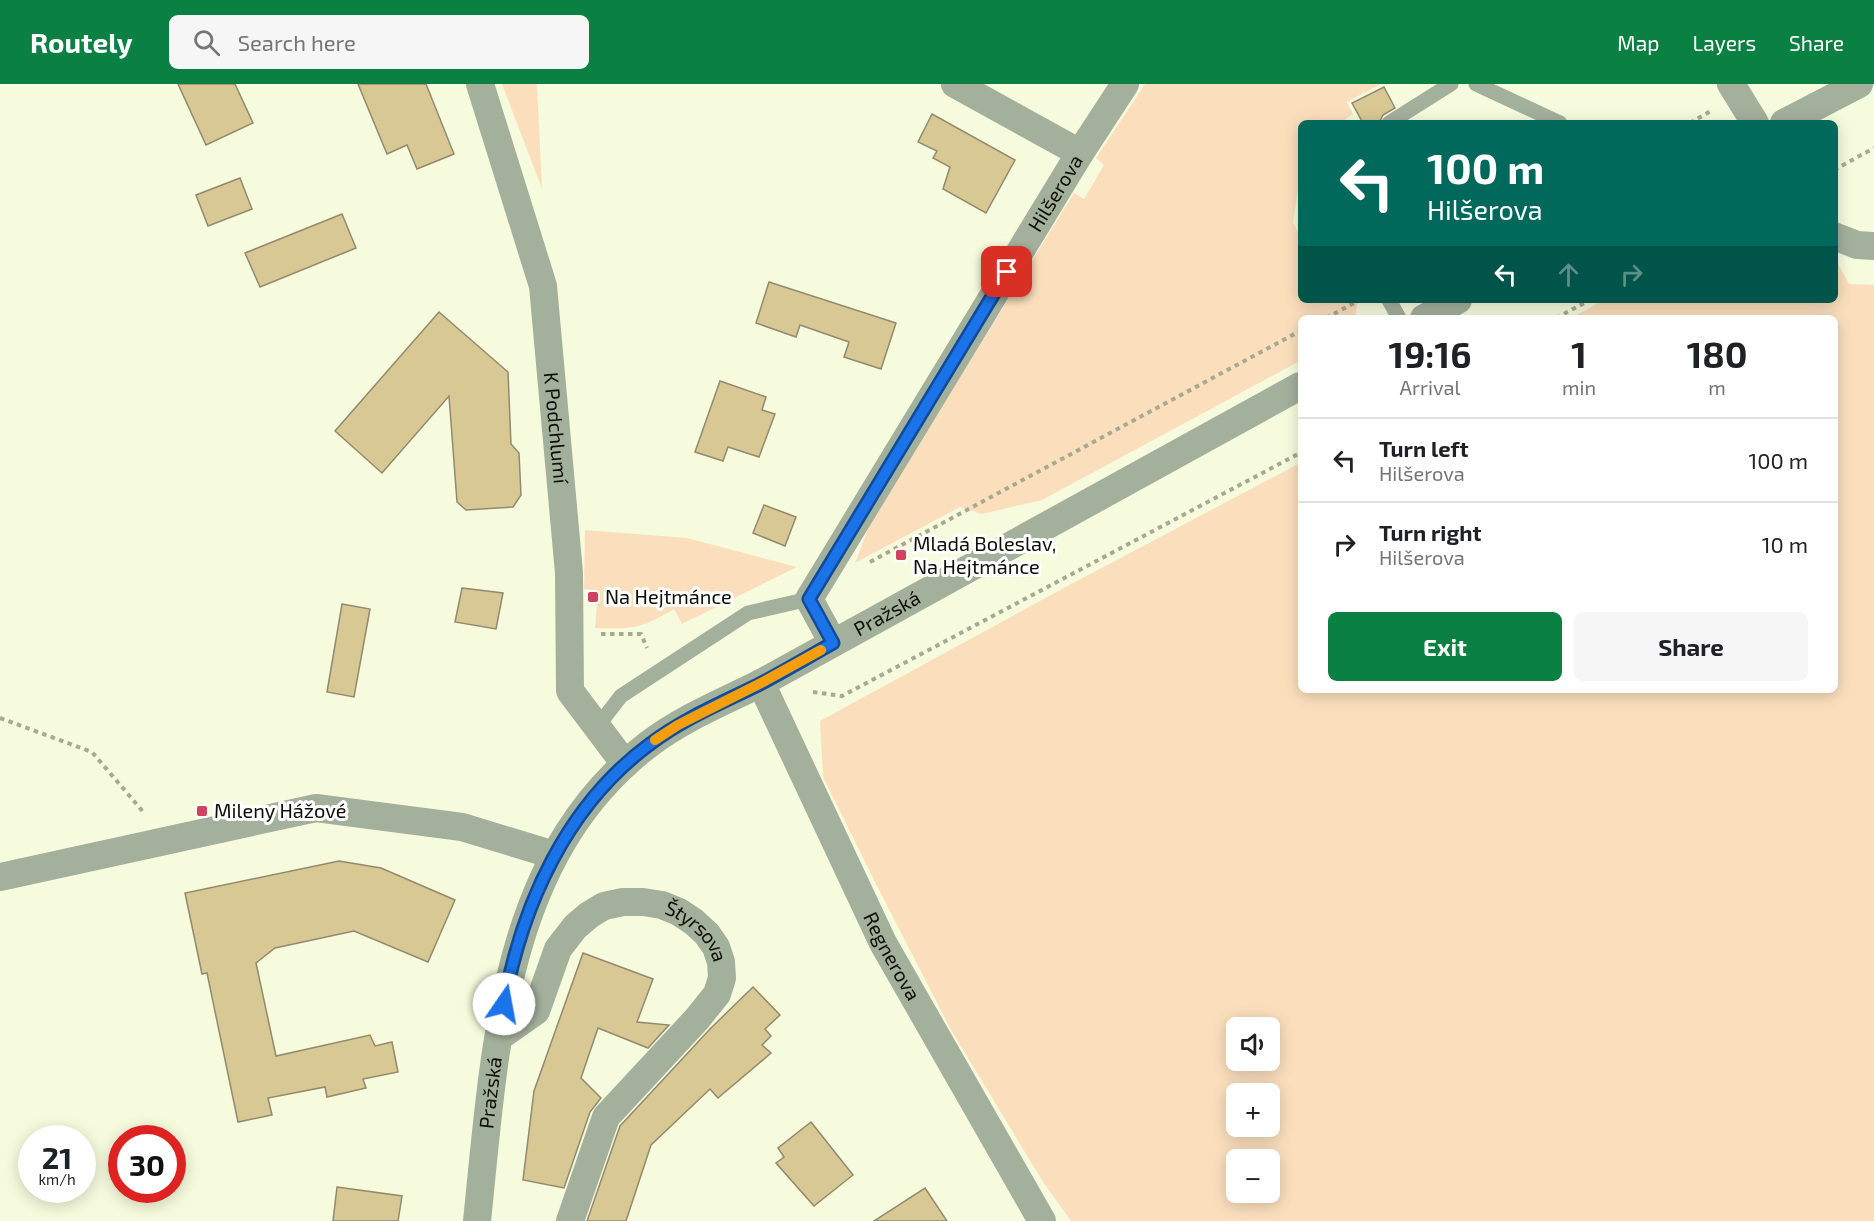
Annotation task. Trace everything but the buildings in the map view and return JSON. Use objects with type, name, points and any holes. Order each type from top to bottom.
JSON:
[{"type":"street","name":"K Podchlumí","points":[[480,84],[543,286],[569,573],[570,691],[625,764]]},
{"type":"street","points":[[955,84],[1080,153]]},
{"type":"street","name":"Hilšerova","points":[[809,599],[1080,153],[1125,84]]},
{"type":"street","points":[[1731,84],[1753,120]]},
{"type":"street","points":[[1790,120],[1859,84]]},
{"type":"street","points":[[1838,238],[1857,245],[1874,246]]},
{"type":"street","points":[[1430,315],[1452,303]]},
{"type":"street","name":"Pražská","points":[[477,1221],[493,1068],[507,987],[520,939],[531,906],[554,855],[574,822],[625,764],[650,743],[678,725],[761,683],[1298,387]]},
{"type":"street","points":[[809,599],[833,643]]},
{"type":"street","name":"Regnerova","points":[[761,683],[883,943],[1042,1221]]},
{"type":"street","points":[[0,877],[316,808],[462,827],[554,855]]},
{"type":"street","name":"Štyrsova","points":[[499,1037],[536,1011],[558,949],[575,927],[604,906],[633,902],[662,905],[694,922],[707,934],[716,947],[721,962],[722,978],[717,994],[697,1019],[606,1117],[570,1221]]},
{"type":"lane","points":[[1394,120],[1451,84]]},
{"type":"lane","points":[[1476,84],[1554,120]]},
{"type":"lane","points":[[597,728],[621,696],[748,613],[809,599]]},
{"type":"path","points":[[1695,120],[1712,111]]},
{"type":"path","points":[[1838,168],[1874,148]]},
{"type":"path","points":[[1332,315],[1354,303]]},
{"type":"path","points":[[1562,315],[1584,303]]},
{"type":"path","points":[[869,563],[1298,333]]},
{"type":"path","points":[[761,683],[842,696],[1298,454]]},
{"type":"path","points":[[599,634],[641,634],[648,651]]},
{"type":"path","points":[[0,718],[92,752],[168,839]]},
{"type":"shaded area","points":[[502,84],[537,84],[542,189]]},
{"type":"shaded area","points":[[1145,84],[1381,84],[1347,102],[1353,114],[1344,120],[1298,120],[1298,191],[1293,222],[1298,233],[1298,303],[1358,303],[1356,315],[1298,315],[1298,362],[1042,500],[982,514],[960,507],[855,563],[871,521],[1074,193],[1084,199],[1104,165],[1096,158]]},
{"type":"shaded area","points":[[1838,264],[1849,284],[1874,285],[1874,1221],[1071,1221],[1043,1182],[951,1030],[875,882],[823,777],[820,721],[1298,464],[1298,693],[1838,693],[1838,315],[1576,315],[1598,303],[1838,303]]},
{"type":"shaded area","points":[[585,530],[687,538],[797,567],[682,624],[674,609],[653,621],[636,626],[595,628],[598,591],[584,589]]},
{"type":"slow traffic","points":[[655,740],[678,725],[821,650]]},
{"type":"place","name":"Mladá Boleslav, Na Hejtmánce","points":[[901,555]]},
{"type":"place","name":"Na Hejtmánce","points":[[593,597]]},
{"type":"place","name":"Mileny Hážové","points":[[202,811]]},
{"type":"route","points":[[504,1004],[520,939],[545,873],[574,822],[598,792],[625,764],[650,743],[678,725],[833,643],[809,599],[1007,272]]}]
